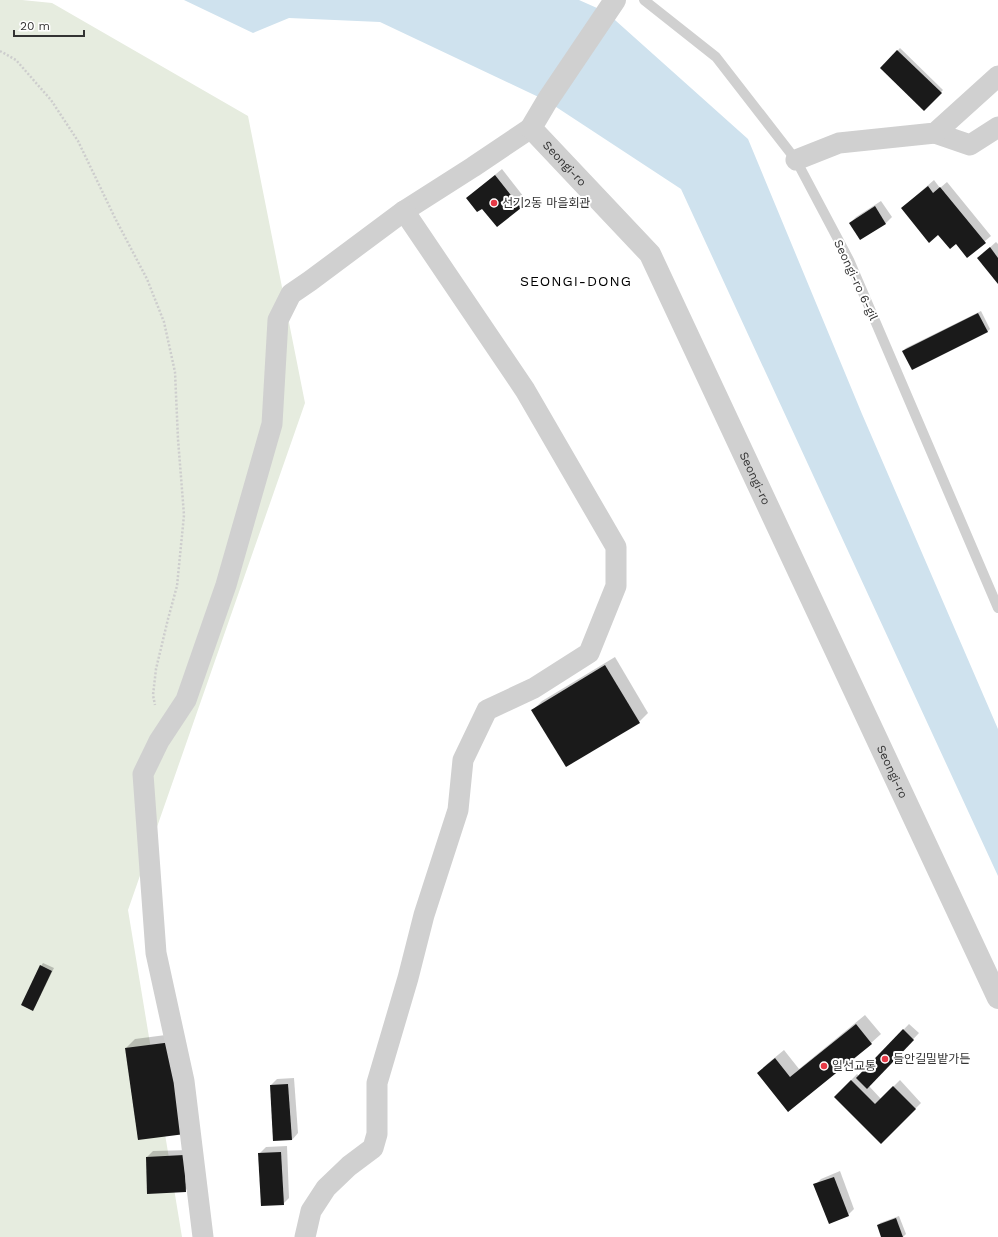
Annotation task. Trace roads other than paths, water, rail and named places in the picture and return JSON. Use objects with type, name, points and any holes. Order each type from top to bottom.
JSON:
[{"type":"street","points":[[203,1237],[184,1081],[156,953],[143,774],[159,741],[186,700],[226,585],[254,491],[272,424],[278,320],[291,294],[404,211],[531,128],[547,101],[615,0]]},
{"type":"street","points":[[935,133],[998,76]]},
{"type":"street","points":[[796,160],[838,143],[935,133],[970,145],[998,127]]},
{"type":"street","name":"Seongi-ro","points":[[531,128],[650,254],[998,998]]},
{"type":"street","points":[[305,1237],[311,1211],[326,1188],[349,1166],[374,1148],[377,1134],[377,1083],[408,978],[424,915],[458,810],[463,760],[487,710],[534,688],[589,653],[616,586],[616,547],[525,390],[404,211]]},
{"type":"lane","name":"Seongi-ro 6-gil","points":[[644,0],[716,57],[796,160],[849,260],[998,608]]},
{"type":"water","points":[[184,0],[579,0],[606,12],[748,139],[862,414],[998,729],[998,876],[681,189],[547,101],[380,22],[289,18],[253,33]]},
{"type":"place","name":"선기2동 마을회관","points":[[494,203]]},
{"type":"place","name":"들안길밀밭가든","points":[[885,1059]]},
{"type":"place","name":"일선교통","points":[[824,1066]]},
{"type":"district","name":"SEONGI-DONG","points":[[576,281]]}]
